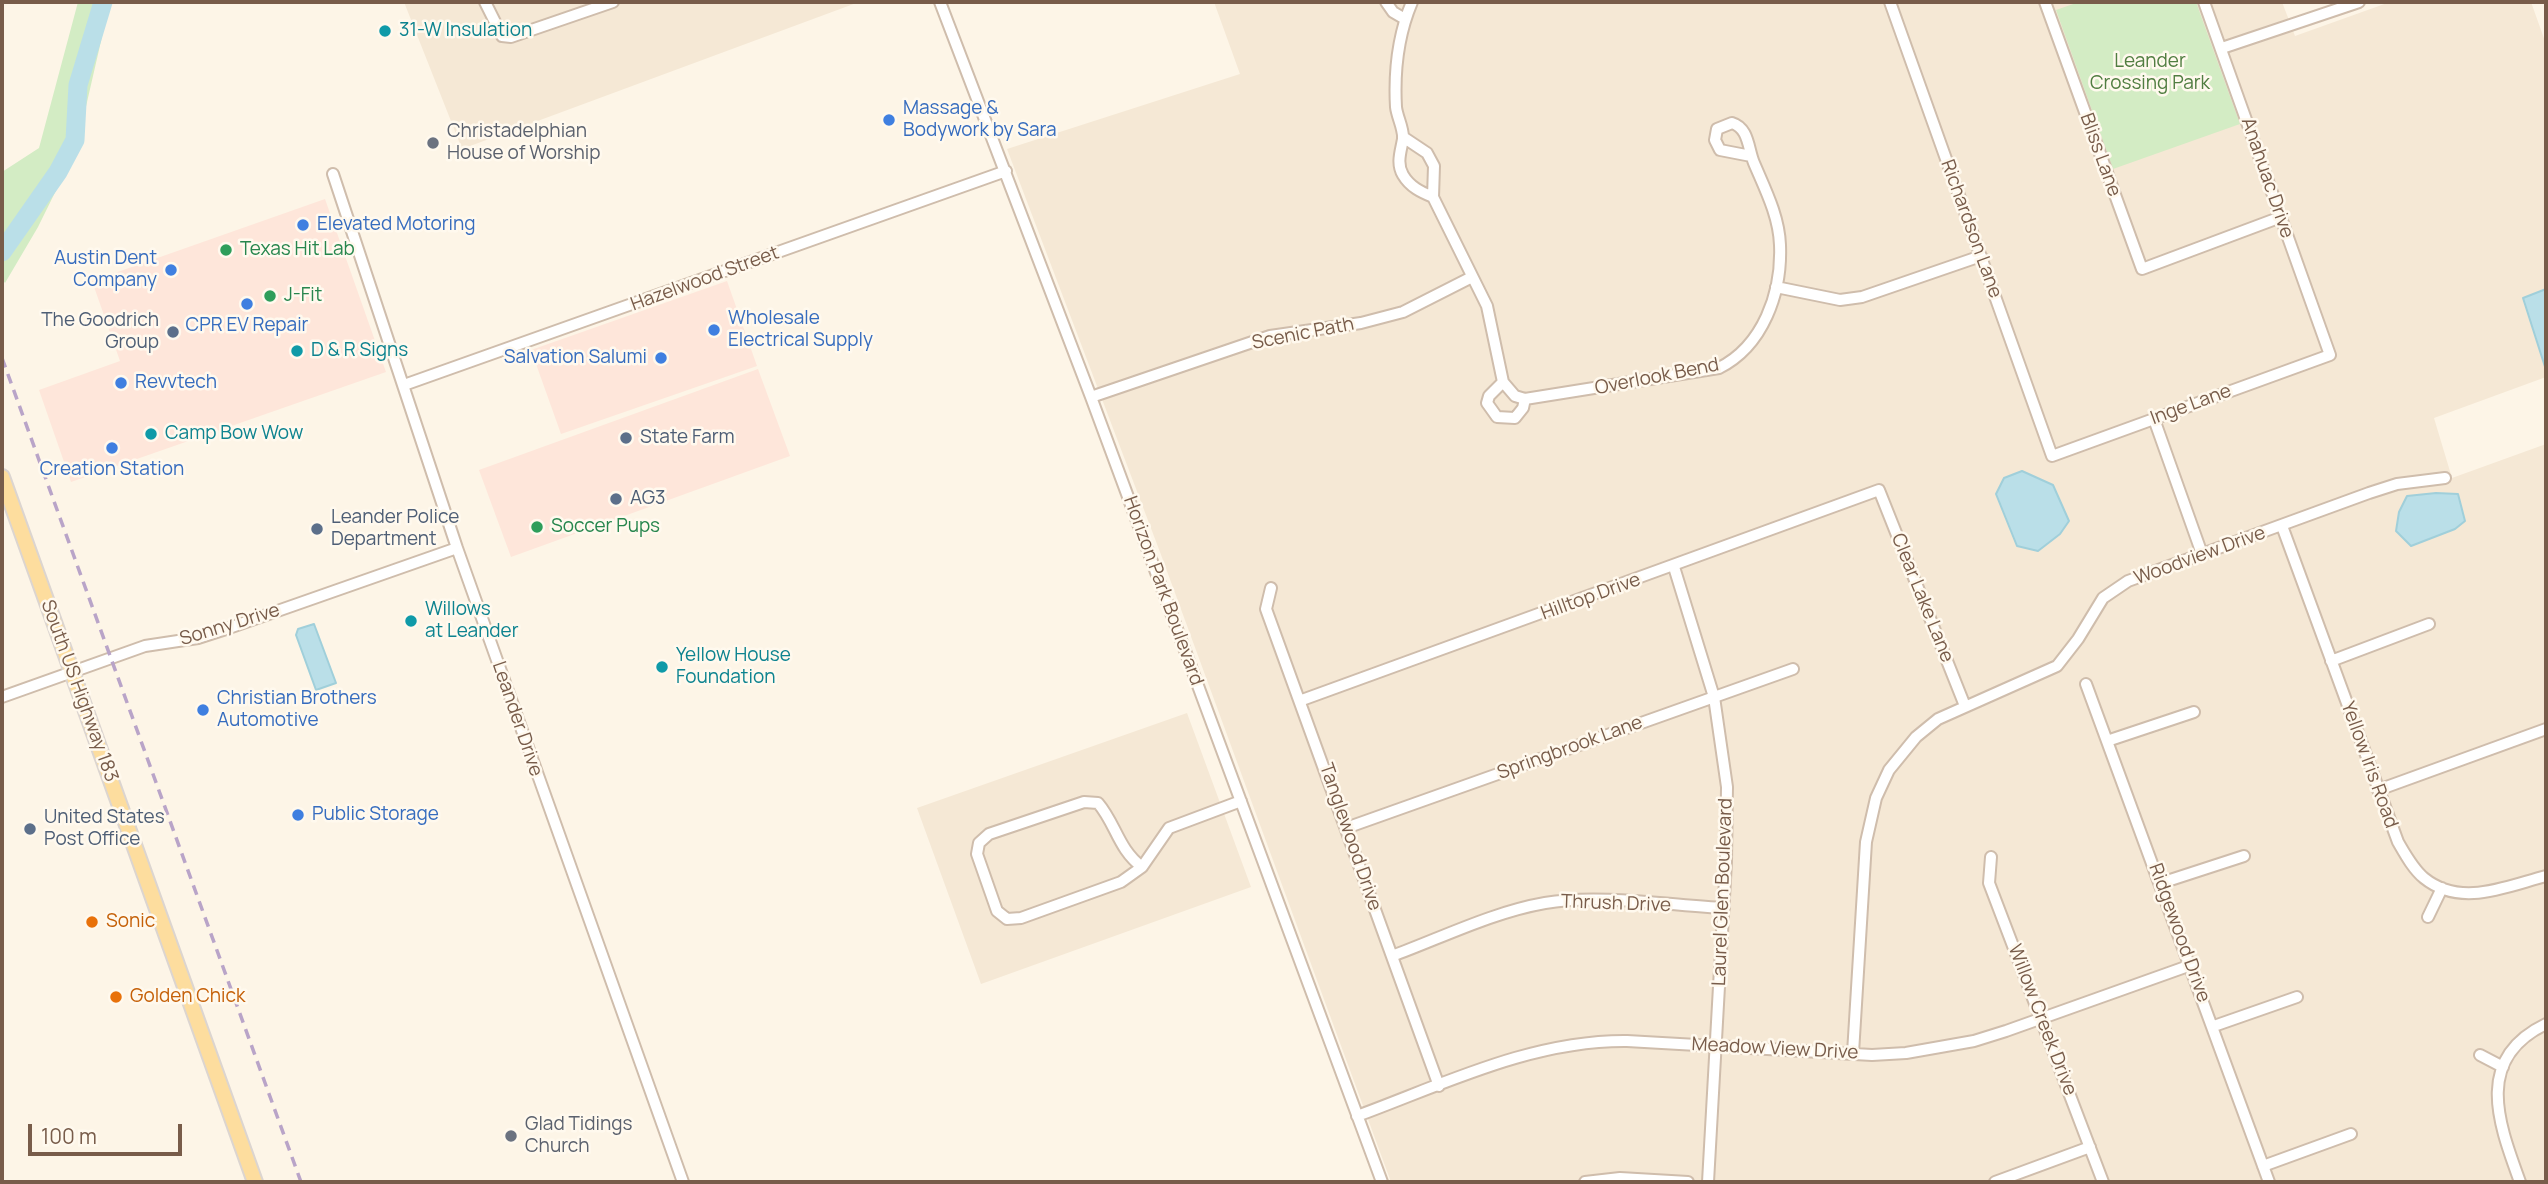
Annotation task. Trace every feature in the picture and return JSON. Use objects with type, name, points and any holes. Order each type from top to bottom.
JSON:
[{"type":"main road","name":"South US Highway 183","points":[[2,477],[255,1182]]},
{"type":"street","points":[[485,2],[502,36],[521,36],[613,2]]},
{"type":"street","name":"Horizon Park Boulevard","points":[[940,2],[1091,397],[1382,1182]]},
{"type":"street","points":[[1386,2],[1393,12],[1405,19]]},
{"type":"street","points":[[1412,2],[1405,19],[1396,69],[1396,109],[1403,137],[1399,161],[1401,173],[1409,183],[1433,197]]},
{"type":"street","name":"Richardson Lane","points":[[1890,2],[2052,456]]},
{"type":"street","name":"Bliss Lane","points":[[2045,2],[2142,269],[2281,217]]},
{"type":"street","name":"Anahuac Drive","points":[[2204,2],[2330,355]]},
{"type":"street","points":[[2222,48],[2360,2]]},
{"type":"street","points":[[1403,137],[1427,153],[1434,166],[1433,197],[1487,306],[1503,382],[1515,396],[1525,399]]},
{"type":"street","name":"Overlook Bend","points":[[1503,382],[1489,396],[1488,403],[1497,417],[1515,418],[1523,408],[1525,399],[1719,368],[1736,360],[1749,346],[1770,309],[1776,287],[1780,244],[1773,210],[1751,156]]},
{"type":"street","name":"Hazelwood Street","points":[[404,385],[1006,171]]},
{"type":"street","name":"Leander Drive","points":[[333,174],[457,548],[683,1182]]},
{"type":"street","points":[[1776,287],[1840,300],[1862,297],[1981,256]]},
{"type":"street","name":"Scenic Path","points":[[1091,397],[1270,336],[1361,323],[1403,312],[1472,277]]},
{"type":"street","name":"Inge Lane","points":[[2052,456],[2330,355]]},
{"type":"street","points":[[2154,419],[2202,554]]},
{"type":"street","name":"Woodview Drive","points":[[1853,1054],[1866,842],[1876,797],[1897,758],[1916,737],[1938,719],[2057,666],[2078,639],[2103,597],[2128,581],[2397,484],[2445,478]]},
{"type":"street","name":"Hilltop Drive","points":[[1302,700],[1879,491]]},
{"type":"street","name":"Clear Lake Lane","points":[[1879,491],[1965,706]]},
{"type":"street","name":"Yellow Iris Road","points":[[2282,526],[2398,842],[2424,878],[2442,888]]},
{"type":"street","name":"Sonny Drive","points":[[2,697],[145,646],[219,632],[457,548]]},
{"type":"street","name":"Laurel Glen Boulevard","points":[[1674,567],[1714,697],[1727,787],[1724,908],[1708,1182]]},
{"type":"street","name":"Tanglewood Drive","points":[[1271,588],[1266,609],[1302,700],[1438,1086]]},
{"type":"street","points":[[2331,661],[2429,624]]},
{"type":"street","name":"Springbrook Lane","points":[[1346,828],[1793,668]]},
{"type":"street","name":"Ridgewood Drive","points":[[2085,684],[2214,1026],[2269,1182]]},
{"type":"street","points":[[2107,741],[2194,712]]},
{"type":"street","points":[[2378,790],[2546,729]]},
{"type":"street","points":[[1142,867],[1119,844],[1098,803],[1084,802],[989,834],[979,843],[977,855],[997,911],[1007,919],[1021,918],[1121,882],[1142,867],[1169,828],[1241,801]]},
{"type":"street","points":[[2161,883],[2244,856]]},
{"type":"street","name":"Willow Creek Drive","points":[[1992,857],[1989,883],[2103,1182]]},
{"type":"street","points":[[2428,917],[2442,888],[2467,894],[2490,893],[2546,876]]},
{"type":"street","name":"Thrush Drive","points":[[1392,956],[1518,910],[1546,903],[1575,901],[1724,908]]},
{"type":"street","name":"Meadow View Drive","points":[[1357,1116],[1531,1053],[1569,1044],[1608,1041],[1853,1054],[1940,1049],[1974,1041],[2191,965]]},
{"type":"street","points":[[2214,1026],[2297,997]]},
{"type":"street","points":[[2520,1182],[2499,1123],[2496,1104],[2504,1067],[2521,1041],[2546,1024]]},
{"type":"street","points":[[2480,1055],[2504,1067]]},
{"type":"street","points":[[2263,1166],[2351,1134]]},
{"type":"street","points":[[1995,1182],[2090,1147]]},
{"type":"street","points":[[1585,1182],[1620,1178],[1688,1182]]},
{"type":"shaded area","points":[[404,2],[859,2],[462,149]]},
{"type":"shaded area","points":[[1214,2],[2282,2],[2295,36],[2390,2],[2531,2],[2546,44],[2546,377],[2434,418],[2452,478],[2546,444],[2546,1182],[1391,1182],[1160,552],[1007,149],[1240,74]]},
{"type":"shaded area","points":[[325,199],[386,372],[71,482],[39,390],[120,361],[92,281]]},
{"type":"shaded area","points":[[727,281],[757,366],[561,434],[531,350]]},
{"type":"shaded area","points":[[758,369],[790,456],[511,557],[479,470]]},
{"type":"shaded area","points":[[1187,713],[1251,887],[981,984],[917,808]]},
{"type":"green space","points":[[78,2],[110,2],[76,150],[38,227],[5,283],[2,279],[2,172],[39,148]]},
{"type":"green space","name":"Leander Crossing Park","points":[[2079,2],[2196,2],[2240,124],[2113,169],[2056,10]]},
{"type":"water","points":[[2546,289],[2546,370],[2523,298]]},
{"type":"water","points":[[2022,471],[2053,485],[2069,521],[2060,534],[2038,551],[2017,546],[1996,494],[2004,478]]},
{"type":"water","points":[[2458,494],[2465,521],[2455,529],[2411,546],[2396,531],[2399,512],[2407,496]]},
{"type":"water","points":[[314,624],[336,683],[316,690],[296,635],[298,629]]},
{"type":"waterway","points":[[2,252],[58,172],[75,140],[78,85],[103,2]]},
{"type":"railway","points":[[2,358],[301,1182]]},
{"type":"place","name":"31-W Insulation","points":[[385,31]]},
{"type":"place","name":"Massage & Bodywork by Sara","points":[[889,120]]},
{"type":"place","name":"Christadelphian House of Worship","points":[[433,143]]},
{"type":"place","name":"Elevated Motoring","points":[[303,225]]},
{"type":"place","name":"Texas Hit Lab","points":[[226,250]]},
{"type":"place","name":"Austin Dent Company","points":[[171,270]]},
{"type":"place","name":"J-Fit","points":[[270,296]]},
{"type":"place","name":"CPR EV Repair","points":[[247,304]]},
{"type":"place","name":"Wholesale Electrical Supply","points":[[714,330]]},
{"type":"place","name":"The Goodrich Group","points":[[173,332]]},
{"type":"place","name":"D & R Signs","points":[[297,351]]},
{"type":"place","name":"Salvation Salumi","points":[[661,358]]},
{"type":"place","name":"Revvtech","points":[[121,383]]},
{"type":"place","name":"Camp Bow Wow","points":[[151,434]]},
{"type":"place","name":"State Farm","points":[[626,438]]},
{"type":"place","name":"Creation Station","points":[[112,448]]},
{"type":"place","name":"AG3","points":[[616,499]]},
{"type":"place","name":"Soccer Pups","points":[[537,527]]},
{"type":"place","name":"Leander Police Department","points":[[317,529]]},
{"type":"place","name":"Willows at Leander","points":[[411,621]]},
{"type":"place","name":"Yellow House Foundation","points":[[662,667]]},
{"type":"place","name":"Christian Brothers Automotive","points":[[203,710]]},
{"type":"place","name":"Public Storage","points":[[298,815]]},
{"type":"place","name":"United States Post Office","points":[[30,829]]},
{"type":"place","name":"Sonic","points":[[92,922]]},
{"type":"place","name":"Golden Chick","points":[[116,997]]},
{"type":"place","name":"Glad Tidings Church","points":[[511,1136]]}]
